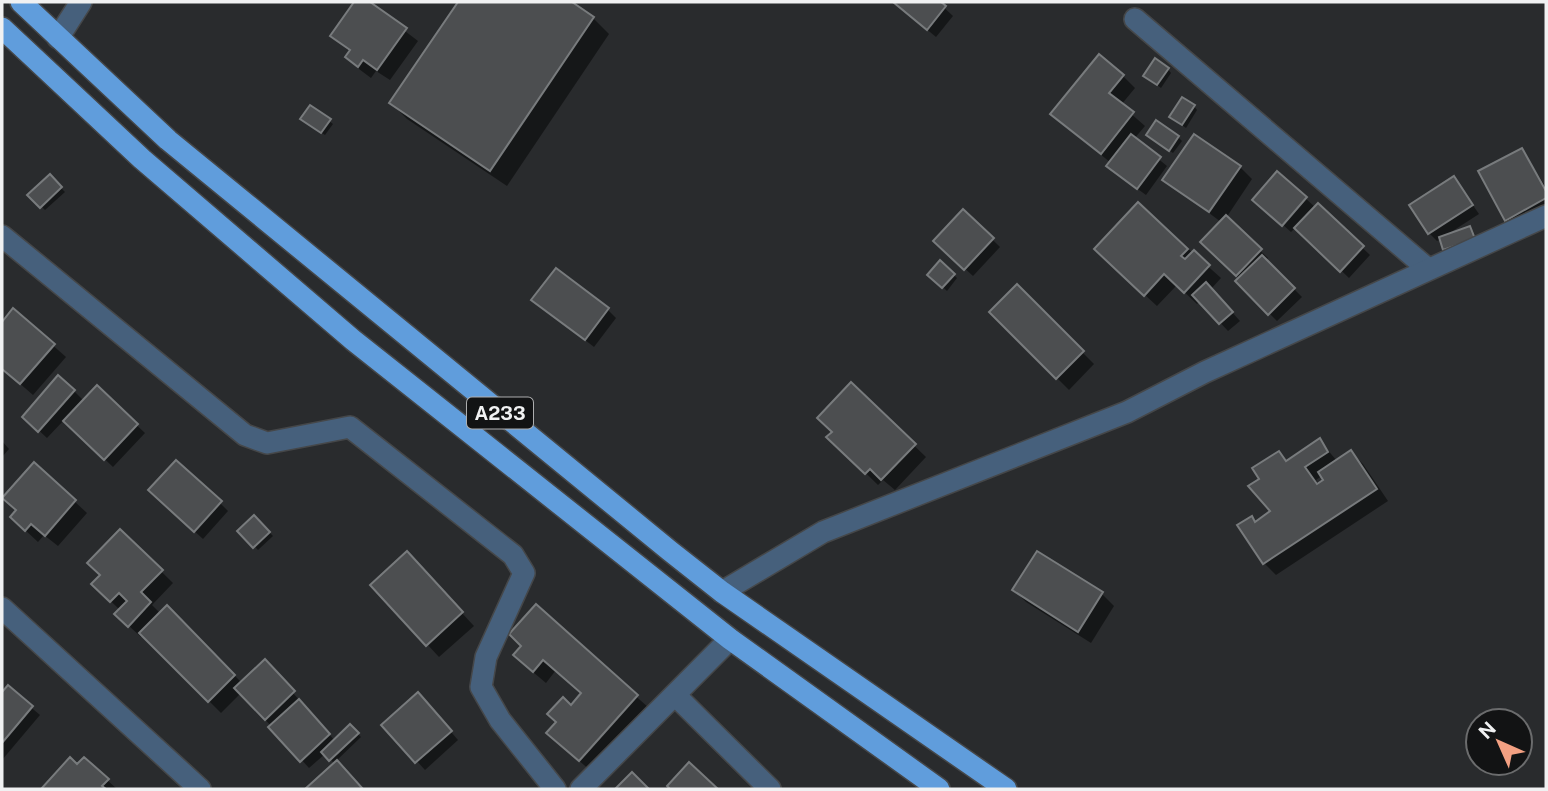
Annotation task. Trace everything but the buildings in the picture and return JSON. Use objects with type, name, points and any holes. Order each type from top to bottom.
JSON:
[{"type":"highway","name":"A233","points":[[21,2],[168,140],[722,592],[1006,789]]},
{"type":"highway","name":"A233","points":[[2,28],[142,159],[353,340],[730,639],[939,789]]},
{"type":"street","points":[[58,38],[81,2]]},
{"type":"street","points":[[1135,19],[1428,269]]},
{"type":"street","points":[[722,592],[823,532],[1127,412],[1205,372],[1546,216]]},
{"type":"street","points":[[2,236],[246,435],[267,443],[350,427],[513,555],[524,573],[486,657],[481,687],[500,719],[555,789]]},
{"type":"street","points":[[2,608],[200,789]]},
{"type":"street","points":[[581,789],[730,639]]},
{"type":"street","points":[[676,696],[770,789]]}]
